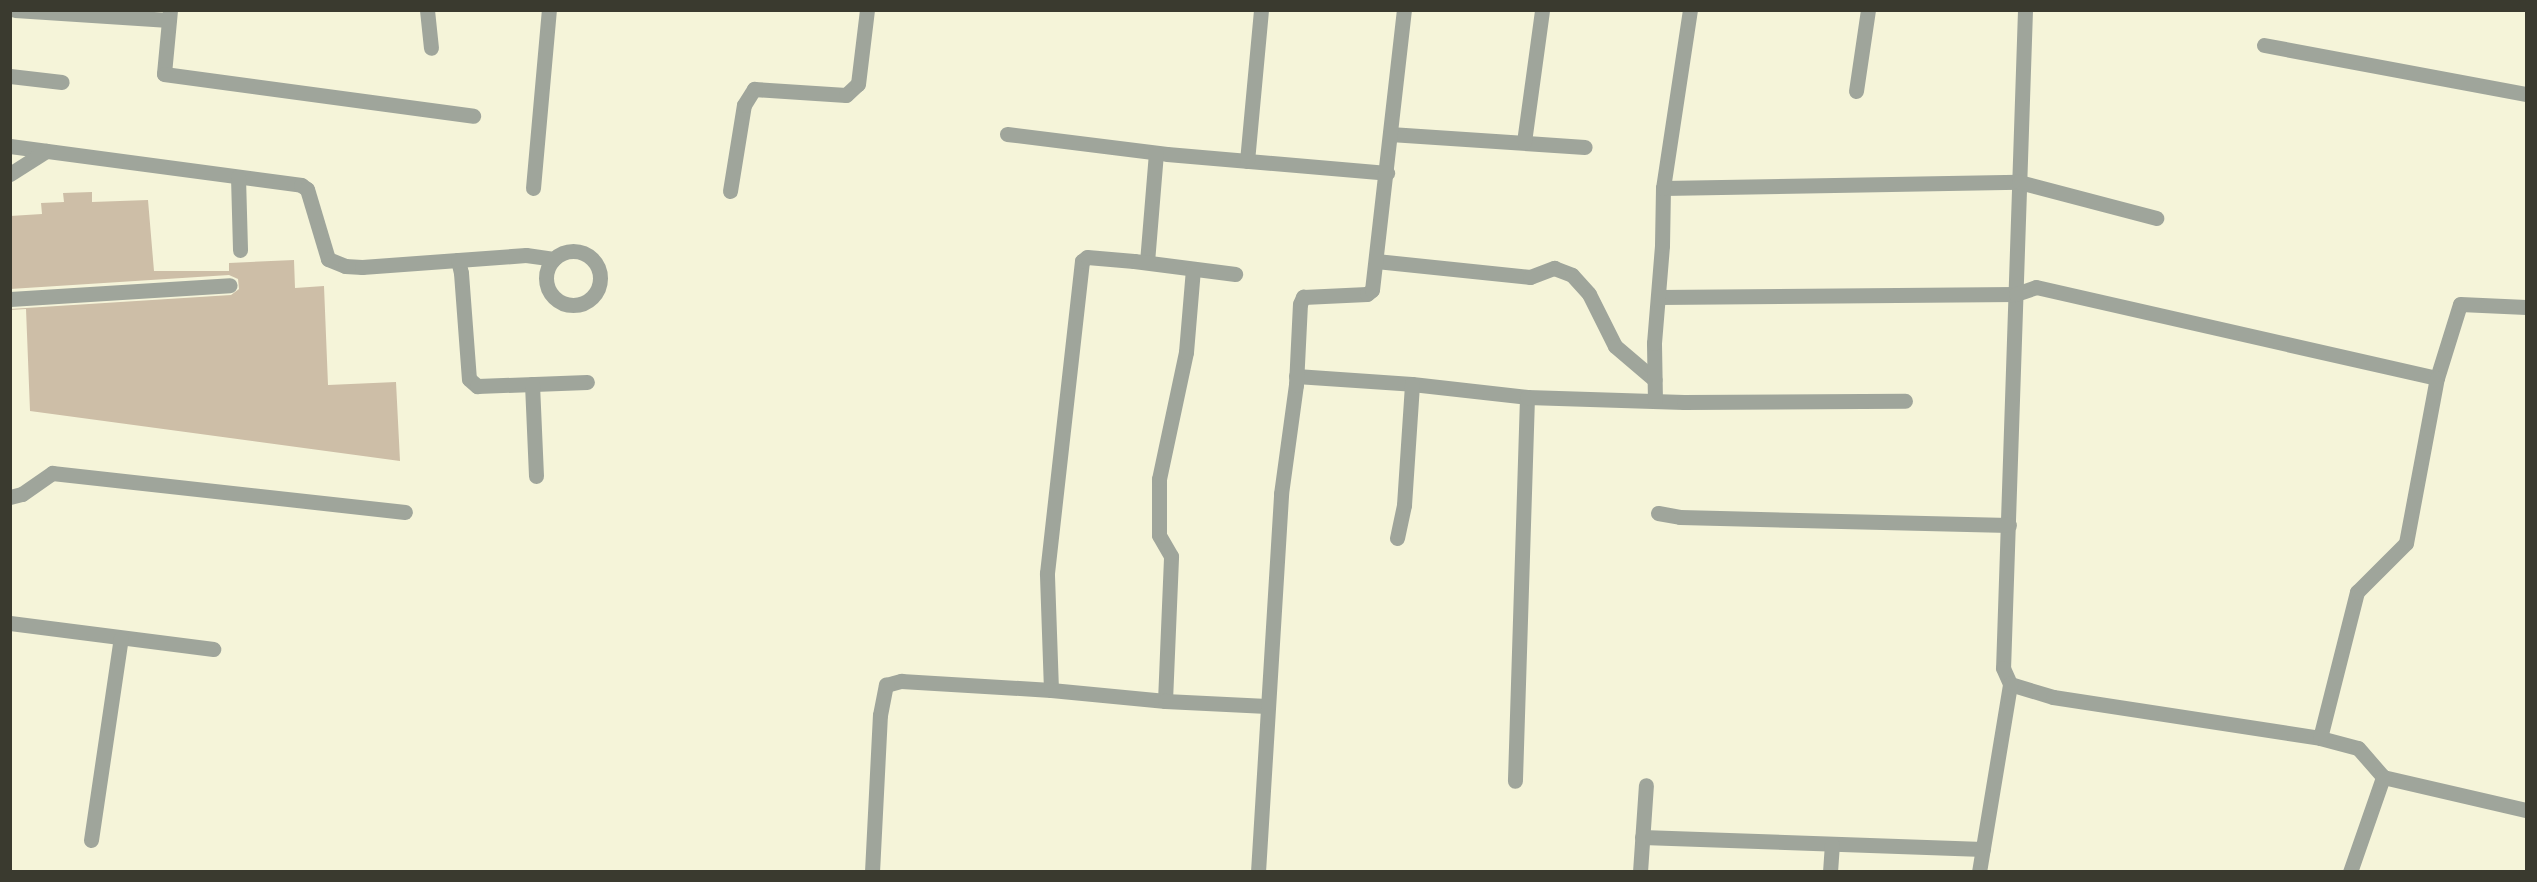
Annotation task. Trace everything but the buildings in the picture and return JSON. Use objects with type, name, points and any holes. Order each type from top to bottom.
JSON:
[{"type":"street","points":[[15,10],[170,16],[164,74],[473,116]]},
{"type":"street","points":[[427,10],[430,48]]},
{"type":"street","points":[[533,188],[549,10]]},
{"type":"street","points":[[730,191],[744,105],[754,89],[846,95],[858,84],[867,10]]},
{"type":"street","points":[[1247,161],[1261,10]]},
{"type":"street","points":[[1258,872],[1281,494],[1296,376],[1300,304],[1303,297],[1367,294],[1372,290],[1404,10]]},
{"type":"street","points":[[1524,142],[1542,10]]},
{"type":"street","points":[[1655,401],[1663,188],[1690,10]]},
{"type":"street","points":[[1856,91],[1868,10]]},
{"type":"street","points":[[1979,872],[2010,684],[2003,668],[2025,10]]},
{"type":"street","points":[[2264,45],[2526,94]]},
{"type":"street","points":[[10,76],[62,82]]},
{"type":"street","points":[[1007,134],[1156,153],[1387,173]]},
{"type":"street","points":[[1390,134],[1585,147]]},
{"type":"street","points":[[10,146],[238,177],[294,182],[307,189],[328,259],[345,266],[526,255],[554,259]]},
{"type":"street","points":[[10,174],[46,151]]},
{"type":"street","points":[[1147,262],[1156,153]]},
{"type":"street","points":[[238,177],[240,250]]},
{"type":"street","points":[[1663,188],[2019,182],[2156,218]]},
{"type":"street","points":[[1051,690],[1047,573],[1080,269],[1087,257],[1147,262],[1235,274]]},
{"type":"street","points":[[458,260],[469,379],[477,386],[586,382]]},
{"type":"street","points":[[1376,261],[1530,277],[1554,268],[1572,275],[1589,294],[1615,346],[1655,380]]},
{"type":"street","points":[[1165,701],[1171,556],[1159,535],[1159,479],[1186,352],[1193,269]]},
{"type":"street","points":[[10,298],[230,285]]},
{"type":"street","points":[[1658,297],[2016,294],[2036,287],[2437,378]]},
{"type":"street","points":[[2320,738],[2357,592],[2406,543],[2437,378],[2460,304],[2526,307]]},
{"type":"street","points":[[1296,376],[1412,384],[1527,397],[1655,401],[1905,401]]},
{"type":"street","points":[[532,384],[536,477]]},
{"type":"street","points":[[1397,538],[1404,505],[1412,384]]},
{"type":"street","points":[[1515,781],[1524,566],[1527,397]]},
{"type":"street","points":[[10,498],[22,494],[52,473],[405,512]]},
{"type":"street","points":[[1658,513],[1680,517],[2009,525]]},
{"type":"street","points":[[10,623],[213,649]]},
{"type":"street","points":[[91,840],[121,638]]},
{"type":"street","points":[[872,872],[880,715],[886,685],[901,681],[1051,690],[1165,701],[1267,706]]},
{"type":"street","points":[[2010,684],[2053,697],[2320,738],[2358,748],[2383,777],[2526,810]]},
{"type":"street","points":[[2350,872],[2383,777]]},
{"type":"street","points":[[1640,872],[1646,785]]},
{"type":"street","points":[[1642,837],[1983,849]]},
{"type":"street","points":[[1830,872],[1832,844]]}]
